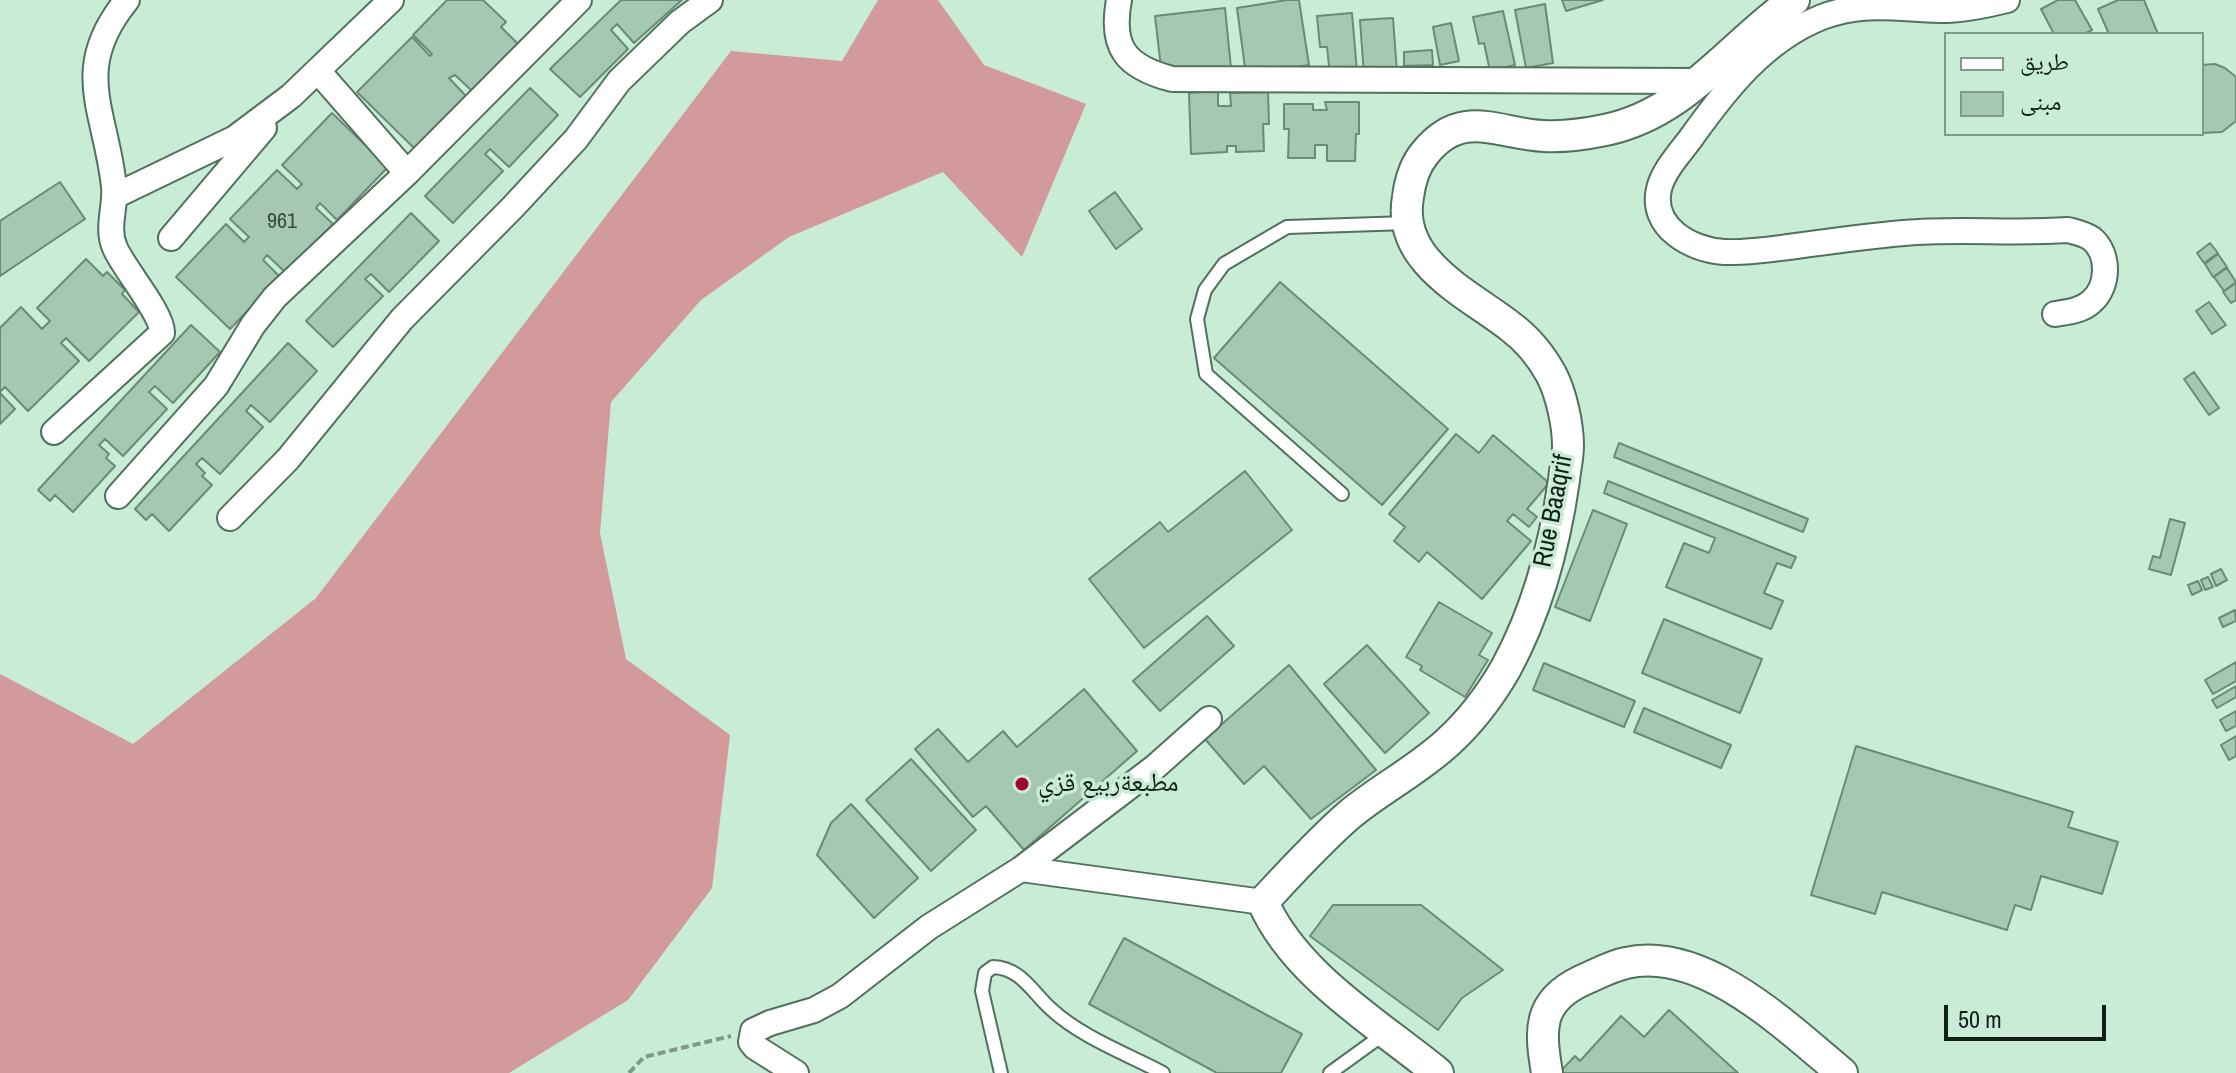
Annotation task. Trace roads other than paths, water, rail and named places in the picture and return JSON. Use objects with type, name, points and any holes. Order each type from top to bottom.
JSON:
[{"type":"street","points":[[54,432],[162,333],[159,318],[114,246],[111,223],[115,196],[93,69],[100,43],[127,0]]},
{"type":"street","points":[[115,196],[235,138],[291,96],[391,0]]},
{"type":"street","points":[[118,496],[216,386],[253,325],[275,297],[407,173],[579,0]]},
{"type":"street","points":[[230,518],[288,459],[402,319],[504,217],[576,139],[619,81],[680,22],[710,0]]},
{"type":"street","points":[[1119,0],[1116,13],[1119,47],[1128,59],[1150,74],[1172,79],[1699,81]]},
{"type":"street","points":[[1407,223],[1406,208],[1415,169],[1426,152],[1447,134],[1468,125],[1496,126],[1542,136],[1607,130],[1630,123],[1662,108],[1699,81],[1794,0]]},
{"type":"street","points":[[2007,0],[1977,8],[1949,10],[1861,6],[1823,17],[1790,33],[1759,55],[1700,125],[1668,169],[1659,189],[1659,209],[1664,223],[1675,235],[1720,252],[1756,252],[1909,232],[2068,230],[2081,233],[2100,249],[2106,267],[2101,289],[2091,302],[2076,310],[2055,314]]},
{"type":"street","points":[[318,71],[407,173]]},
{"type":"street","points":[[171,238],[291,96]]},
{"type":"street","name":"Rue Baaqrif","points":[[1263,902],[1351,813],[1446,744],[1481,708],[1526,627],[1546,566],[1561,499],[1568,446],[1563,409],[1552,375],[1514,328],[1429,265],[1407,223]]},
{"type":"street","points":[[796,1073],[755,1047],[751,1042],[753,1031],[827,1004],[929,927],[1021,869],[1155,767],[1209,719]]},
{"type":"street","points":[[1021,869],[1263,902],[1272,925],[1293,950],[1355,1008],[1438,1073]]},
{"type":"street","points":[[1547,1073],[1541,1036],[1547,1012],[1565,989],[1627,962],[1662,962],[1687,967],[1724,983],[1759,1006],[1842,1073]]},
{"type":"lane","points":[[1342,494],[1206,374],[1197,319],[1205,290],[1224,264],[1287,227],[1407,223]]},
{"type":"lane","points":[[1001,1073],[982,991],[985,973],[993,967],[1004,967],[1016,973],[1067,1021],[1163,1073]]},
{"type":"lane","points":[[1330,1073],[1387,1032]]},
{"type":"place","name":"مطبعةربيع قزي","points":[[1022,784]]}]
